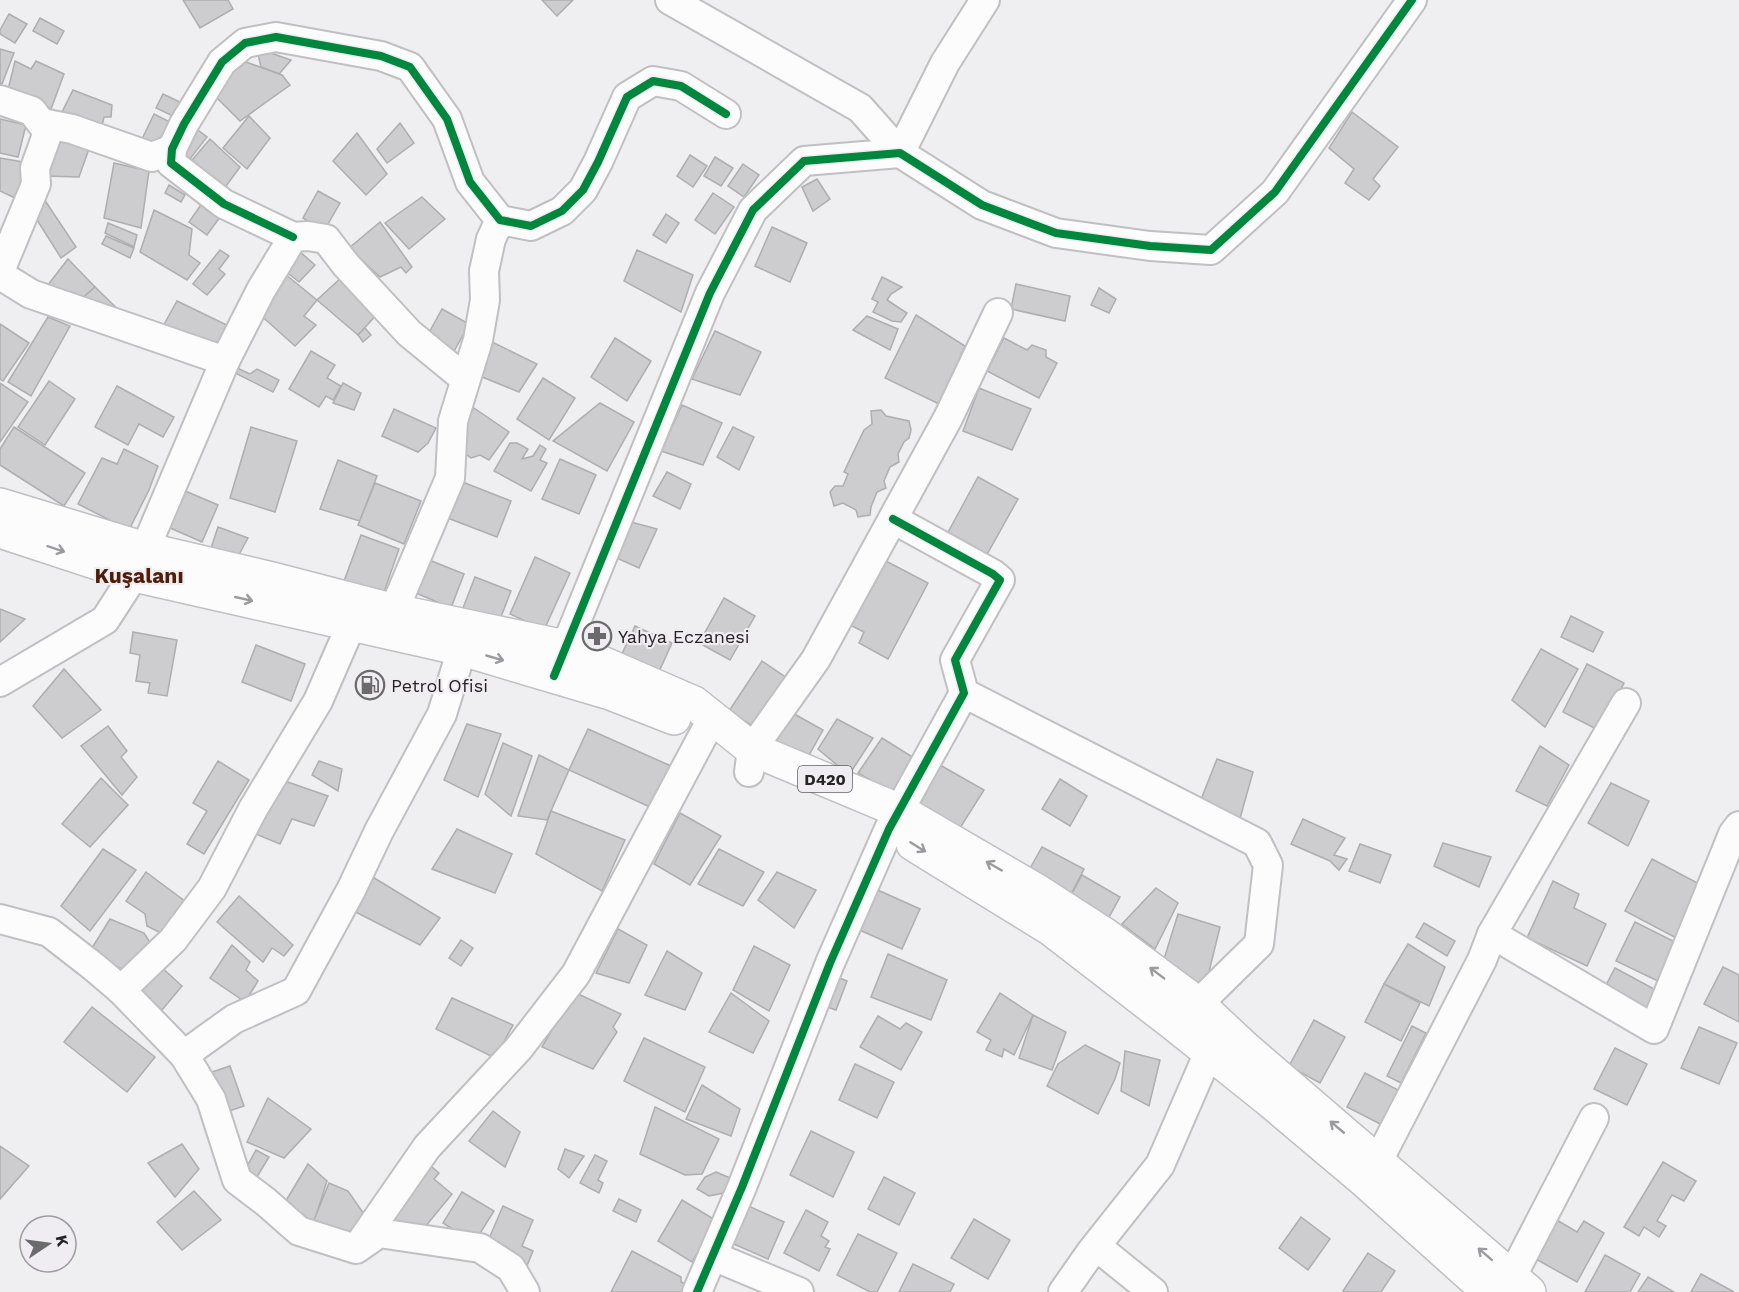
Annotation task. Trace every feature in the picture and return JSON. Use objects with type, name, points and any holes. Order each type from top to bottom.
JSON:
[{"type":"highway","name":"D420","points":[[0,505],[140,562],[268,578],[462,649],[560,662],[610,693],[706,730],[751,760],[895,820],[1051,929],[1186,1014],[1245,1048],[1371,1171],[1510,1287]]},
{"type":"highway","name":"D420","points":[[0,531],[140,562],[352,623],[390,621],[560,662],[694,703],[751,760]]},
{"type":"highway","name":"D420","points":[[1186,1014],[1209,1052],[1269,1100],[1371,1171]]},
{"type":"street","points":[[670,0],[861,108],[900,153],[982,205],[1056,233],[1150,246],[1211,250],[1275,192],[1412,0]]},
{"type":"street","points":[[900,153],[945,63],[985,0]]},
{"type":"street","points":[[465,380],[409,333],[346,265],[326,239],[308,236],[293,237],[224,204],[171,163],[172,149],[184,124],[222,62],[245,43],[276,37],[381,56],[410,67],[447,119],[470,183],[501,220],[531,226],[562,211],[583,190],[627,97],[653,81],[681,86],[726,114]]},
{"type":"street","points":[[0,100],[32,111],[48,132],[35,168],[36,184],[4,281],[31,294],[225,361]]},
{"type":"street","points":[[42,123],[72,129],[152,157],[172,149]]},
{"type":"street","points":[[560,662],[710,293],[753,210],[804,161],[900,153]]},
{"type":"street","points":[[390,621],[450,478],[453,421],[478,340],[485,300],[484,271],[491,239],[501,220]]},
{"type":"street","points":[[0,682],[105,620],[140,562],[225,361],[261,290],[293,237]]},
{"type":"street","points":[[751,760],[816,659],[948,418],[998,313]]},
{"type":"street","points":[[697,1292],[742,1187],[830,963],[895,820],[964,693],[955,660],[1000,580],[893,519]]},
{"type":"street","points":[[121,990],[172,940],[212,888],[253,809],[318,701],[352,623]]},
{"type":"street","points":[[184,1055],[234,1019],[296,991],[442,714],[462,649]]},
{"type":"street","points":[[964,693],[1257,843],[1268,865],[1259,944],[1186,1014]]},
{"type":"street","points":[[1371,1171],[1482,960],[1492,934],[1626,703]]},
{"type":"street","points":[[356,1249],[427,1147],[519,1048],[576,974],[706,730]]},
{"type":"street","points":[[1492,934],[1654,1029],[1733,834],[1739,826]]},
{"type":"street","points":[[0,919],[49,932],[121,990],[184,1055],[211,1099],[237,1180],[299,1231],[356,1249]]},
{"type":"street","points":[[1063,1292],[1160,1165],[1209,1052]]},
{"type":"street","points":[[1510,1287],[1594,1118]]},
{"type":"street","points":[[356,1249],[378,1233],[480,1248],[511,1268],[525,1292]]},
{"type":"street","points":[[1096,1246],[1153,1292]]},
{"type":"street","points":[[713,1256],[799,1292]]},
{"type":"building","points":[[183,0],[228,0],[233,9],[200,28]]},
{"type":"building","points":[[542,0],[573,0],[557,16]]},
{"type":"building","points":[[9,14],[27,24],[15,43],[0,34]]},
{"type":"building","points":[[40,18],[64,31],[57,44],[33,31]]},
{"type":"building","points":[[0,49],[14,53],[2,84],[0,84]]},
{"type":"building","points":[[268,52],[291,60],[279,74],[261,67],[258,54]]},
{"type":"building","points":[[15,61],[31,69],[36,61],[64,74],[51,109],[7,94]]},
{"type":"building","points":[[246,62],[282,75],[290,85],[240,121],[210,91]]},
{"type":"building","points":[[73,90],[112,105],[111,117],[104,117],[100,134],[60,116]]},
{"type":"building","points":[[163,94],[182,103],[175,117],[156,108]]},
{"type":"building","points":[[1352,112],[1398,147],[1373,179],[1380,186],[1369,200],[1345,183],[1354,169],[1329,148]]},
{"type":"building","points":[[154,114],[174,124],[163,147],[142,139]]},
{"type":"building","points":[[249,116],[270,138],[247,169],[223,148]]},
{"type":"building","points":[[0,119],[26,125],[18,157],[0,153]]},
{"type":"building","points":[[400,123],[414,143],[387,163],[377,149]]},
{"type":"building","points":[[190,124],[207,137],[186,164],[176,155]]},
{"type":"building","points":[[65,132],[90,146],[79,177],[46,176]]},
{"type":"building","points":[[357,133],[387,174],[366,195],[333,161]]},
{"type":"building","points":[[210,139],[240,167],[221,193],[187,166]]},
{"type":"building","points":[[690,155],[707,166],[693,187],[677,176]]},
{"type":"building","points":[[715,157],[733,168],[721,186],[704,176]]},
{"type":"building","points":[[0,158],[23,162],[32,174],[19,200],[0,191]]},
{"type":"building","points":[[114,163],[149,171],[141,228],[104,218]]},
{"type":"building","points":[[743,164],[759,175],[744,197],[728,186]]},
{"type":"building","points":[[817,179],[830,199],[813,211],[802,187]]},
{"type":"building","points":[[169,185],[185,195],[181,202],[165,193]]},
{"type":"building","points":[[318,191],[340,203],[324,231],[303,218]]},
{"type":"building","points":[[713,193],[734,207],[715,234],[695,220]]},
{"type":"building","points":[[207,196],[226,209],[207,235],[189,222]]},
{"type":"building","points":[[422,197],[445,219],[409,249],[385,223]]},
{"type":"building","points":[[46,202],[76,247],[61,258],[32,212]]},
{"type":"building","points":[[154,210],[192,229],[189,255],[200,263],[187,280],[140,252]]},
{"type":"building","points":[[666,214],[679,223],[666,243],[653,235]]},
{"type":"building","points":[[380,222],[412,267],[406,273],[401,267],[380,277],[349,248]]},
{"type":"building","points":[[108,223],[137,235],[134,247],[105,233]]},
{"type":"building","points":[[772,227],[807,243],[790,282],[755,266]]},
{"type":"building","points":[[106,236],[134,248],[130,258],[102,244]]},
{"type":"building","points":[[220,250],[229,256],[219,269],[225,274],[207,295],[193,284]]},
{"type":"building","points":[[637,250],[693,275],[681,312],[624,281]]},
{"type":"building","points":[[299,251],[315,265],[299,282],[284,270]]},
{"type":"building","points":[[68,259],[95,287],[76,304],[44,290]]},
{"type":"building","points":[[285,274],[317,300],[304,316],[316,325],[295,346],[258,313]]},
{"type":"building","points":[[343,276],[380,311],[358,335],[317,300]]},
{"type":"building","points":[[882,277],[902,287],[891,294],[887,300],[907,313],[901,322],[892,321],[873,312],[878,302],[872,299]]},
{"type":"building","points":[[1016,284],[1070,296],[1065,321],[1011,309]]},
{"type":"building","points":[[95,287],[129,320],[76,304]]},
{"type":"building","points":[[1099,288],[1116,299],[1109,313],[1091,305]]},
{"type":"building","points":[[177,301],[229,326],[215,357],[157,337]]},
{"type":"building","points":[[442,309],[469,324],[452,355],[425,340]]},
{"type":"building","points":[[916,315],[965,346],[939,404],[885,378]]},
{"type":"building","points":[[867,316],[898,329],[890,350],[853,330]]},
{"type":"building","points":[[48,317],[70,326],[31,396],[8,382]]},
{"type":"building","points":[[0,324],[29,343],[3,381],[0,379]]},
{"type":"building","points":[[365,328],[371,335],[363,342],[358,335]]},
{"type":"building","points":[[715,331],[761,352],[740,395],[692,379]]},
{"type":"building","points":[[615,338],[651,361],[627,401],[591,377]]},
{"type":"building","points":[[1004,338],[1027,350],[1032,345],[1046,350],[1046,357],[1057,363],[1039,398],[987,371]]},
{"type":"building","points":[[490,341],[537,364],[519,392],[475,374]]},
{"type":"building","points":[[311,351],[335,365],[327,378],[341,386],[333,400],[326,396],[319,407],[289,389]]},
{"type":"building","points":[[237,368],[250,374],[257,369],[279,380],[273,392],[235,373]]},
{"type":"building","points":[[543,378],[575,398],[549,440],[517,419]]},
{"type":"building","points":[[49,381],[75,399],[45,445],[18,427]]},
{"type":"building","points":[[0,383],[28,402],[0,442]]},
{"type":"building","points":[[343,383],[361,393],[354,410],[333,403]]},
{"type":"building","points":[[117,386],[174,417],[163,437],[139,424],[128,445],[95,427]]},
{"type":"building","points":[[979,388],[1031,409],[1012,450],[963,431]]},
{"type":"building","points":[[600,403],[634,422],[607,471],[553,441]]},
{"type":"building","points":[[682,405],[722,423],[703,465],[661,451]]},
{"type":"building","points":[[474,408],[509,432],[489,460],[480,455],[471,458],[459,449],[461,428]]},
{"type":"building","points":[[394,409],[436,428],[428,443],[418,452],[382,436]]},
{"type":"building","points":[[881,410],[886,416],[909,421],[911,430],[909,438],[904,442],[898,454],[899,462],[890,467],[884,481],[886,488],[877,492],[870,515],[858,517],[856,510],[843,503],[834,506],[830,492],[835,486],[843,486],[848,474],[844,472],[864,430],[872,424],[871,411]]},
{"type":"building","points":[[14,427],[85,473],[64,506],[0,465],[0,449]]},
{"type":"building","points":[[251,427],[297,441],[275,512],[230,498]]},
{"type":"building","points":[[733,427],[754,437],[739,470],[717,457]]},
{"type":"building","points":[[510,443],[517,443],[528,449],[522,459],[533,456],[540,445],[546,449],[540,460],[547,463],[531,491],[494,471]]},
{"type":"building","points":[[124,449],[158,466],[129,530],[78,504],[102,458],[117,464]]},
{"type":"building","points":[[560,459],[596,475],[579,514],[542,499]]},
{"type":"building","points":[[338,460],[377,476],[360,521],[320,509]]},
{"type":"building","points":[[667,472],[691,484],[680,509],[653,496]]},
{"type":"building","points":[[978,477],[1018,499],[985,558],[946,536]]},
{"type":"building","points":[[460,481],[511,501],[497,537],[445,517]]},
{"type":"building","points":[[375,483],[421,501],[404,544],[358,525]]},
{"type":"building","points":[[183,490],[218,505],[202,542],[168,527]]},
{"type":"building","points":[[631,522],[657,529],[639,568],[612,556]]},
{"type":"building","points":[[218,527],[248,538],[237,558],[211,548]]},
{"type":"building","points":[[361,535],[399,549],[383,595],[344,581]]},
{"type":"building","points":[[535,557],[570,573],[544,630],[510,614]]},
{"type":"building","points":[[882,559],[928,583],[888,659],[859,643],[864,632],[848,624]]},
{"type":"building","points":[[429,560],[464,574],[451,608],[416,593]]},
{"type":"building","points":[[475,577],[511,591],[499,622],[463,608]]},
{"type":"building","points":[[724,598],[755,616],[730,660],[699,643]]},
{"type":"building","points":[[0,609],[25,619],[0,642]]},
{"type":"building","points":[[1571,616],[1603,632],[1593,652],[1561,637]]},
{"type":"building","points":[[635,626],[672,643],[657,676],[620,658]]},
{"type":"building","points":[[133,632],[177,640],[167,696],[148,693],[150,683],[136,681],[140,655],[130,653]]},
{"type":"building","points":[[256,645],[305,664],[291,701],[242,682]]},
{"type":"building","points":[[1541,649],[1578,669],[1545,727],[1512,700]]},
{"type":"building","points":[[762,661],[787,678],[754,727],[729,711]]},
{"type":"building","points":[[1587,664],[1624,683],[1600,731],[1563,712]]},
{"type":"building","points":[[64,669],[101,710],[62,738],[33,706]]},
{"type":"building","points":[[789,711],[823,730],[804,764],[770,745]]},
{"type":"building","points":[[837,719],[873,738],[849,775],[818,749]]},
{"type":"building","points":[[467,724],[501,734],[478,797],[444,780]]},
{"type":"building","points":[[108,726],[127,751],[121,757],[137,777],[122,795],[81,746]]},
{"type":"building","points":[[588,729],[671,766],[652,808],[569,770]]},
{"type":"building","points":[[882,738],[914,758],[892,793],[858,773]]},
{"type":"building","points":[[503,743],[532,756],[511,816],[485,794]]},
{"type":"building","points":[[1540,746],[1569,765],[1547,806],[1516,791]]},
{"type":"building","points":[[539,755],[569,770],[547,820],[518,816]]},
{"type":"building","points":[[1217,759],[1253,772],[1239,822],[1200,802]]},
{"type":"building","points":[[218,761],[249,780],[204,854],[187,844],[207,811],[193,803]]},
{"type":"building","points":[[319,761],[342,769],[338,791],[312,775]]},
{"type":"building","points":[[940,765],[984,790],[960,828],[917,803]]},
{"type":"building","points":[[101,778],[128,805],[90,847],[62,824]]},
{"type":"building","points":[[279,779],[328,796],[314,826],[292,819],[280,844],[251,832]]},
{"type":"building","points":[[1060,779],[1087,796],[1070,826],[1042,809]]},
{"type":"building","points":[[1611,783],[1649,801],[1628,846],[1588,823]]},
{"type":"building","points":[[551,811],[625,840],[602,891],[536,854]]},
{"type":"building","points":[[680,813],[721,836],[690,885],[654,864]]},
{"type":"building","points":[[1303,819],[1345,838],[1334,855],[1347,859],[1339,870],[1330,861],[1291,844]]},
{"type":"building","points":[[457,829],[512,854],[495,893],[432,869]]},
{"type":"building","points":[[1443,843],[1491,857],[1479,887],[1434,866]]},
{"type":"building","points":[[1360,844],[1391,855],[1380,883],[1349,871]]},
{"type":"building","points":[[1042,847],[1084,869],[1067,902],[1028,872]]},
{"type":"building","points":[[103,849],[136,870],[90,931],[61,906]]},
{"type":"building","points":[[719,849],[764,872],[743,906],[698,884]]},
{"type":"building","points":[[1652,859],[1707,888],[1680,940],[1625,911]]},
{"type":"building","points":[[146,872],[186,902],[161,933],[147,926],[145,914],[126,901]]},
{"type":"building","points":[[777,872],[816,890],[794,928],[758,900]]},
{"type":"building","points":[[1082,875],[1120,897],[1101,932],[1064,908]]},
{"type":"building","points":[[371,876],[440,918],[420,945],[342,905]]},
{"type":"building","points":[[1553,881],[1579,894],[1574,908],[1606,924],[1587,966],[1527,938]]},
{"type":"building","points":[[871,887],[920,909],[902,949],[853,927]]},
{"type":"building","points":[[1156,888],[1178,903],[1155,949],[1122,924]]},
{"type":"building","points":[[239,896],[293,945],[284,956],[272,948],[263,962],[217,922]]},
{"type":"building","points":[[1178,914],[1220,927],[1205,988],[1160,972]]},
{"type":"building","points":[[110,919],[144,933],[153,947],[130,972],[107,963],[92,948]]},
{"type":"building","points":[[1635,922],[1681,945],[1662,983],[1616,961]]},
{"type":"building","points":[[1424,923],[1455,941],[1447,956],[1416,937]]},
{"type":"building","points":[[618,929],[647,945],[629,983],[596,973]]},
{"type":"building","points":[[461,940],[473,948],[461,966],[449,958]]},
{"type":"building","points":[[1408,944],[1445,967],[1429,1006],[1384,984]]},
{"type":"building","points":[[232,945],[250,962],[246,970],[258,981],[245,1002],[210,978]]},
{"type":"building","points":[[754,946],[790,965],[769,1011],[733,990]]},
{"type":"building","points":[[667,951],[702,973],[685,1010],[645,995]]},
{"type":"building","points":[[888,954],[947,980],[931,1020],[871,997]]},
{"type":"building","points":[[159,965],[182,986],[162,1010],[138,989]]},
{"type":"building","points":[[1723,967],[1739,975],[1739,1022],[1704,1004]]},
{"type":"building","points":[[1615,968],[1656,990],[1647,1008],[1605,987]]},
{"type":"building","points":[[832,975],[847,981],[836,1010],[821,1005]]},
{"type":"building","points":[[1384,984],[1420,1003],[1401,1041],[1365,1022]]},
{"type":"building","points":[[574,992],[621,1014],[613,1027],[617,1032],[593,1069],[542,1047]]},
{"type":"building","points":[[731,993],[769,1021],[753,1053],[709,1032]]},
{"type":"building","points":[[1000,993],[1033,1015],[1014,1055],[1004,1049],[1002,1057],[986,1050],[991,1040],[977,1032]]},
{"type":"building","points":[[452,998],[513,1025],[495,1058],[436,1029]]},
{"type":"building","points":[[92,1007],[155,1057],[127,1092],[64,1042]]},
{"type":"building","points":[[1033,1015],[1066,1032],[1052,1070],[1019,1058]]},
{"type":"building","points":[[878,1016],[900,1029],[906,1023],[922,1032],[901,1070],[860,1047]]},
{"type":"building","points":[[1314,1020],[1345,1037],[1320,1083],[1289,1066]]},
{"type":"building","points":[[1412,1026],[1426,1033],[1401,1083],[1387,1076]]},
{"type":"building","points":[[1699,1027],[1737,1043],[1719,1084],[1681,1068]]},
{"type":"building","points":[[644,1038],[705,1067],[685,1112],[624,1081]]},
{"type":"building","points":[[1085,1045],[1120,1063],[1098,1114],[1047,1086],[1058,1064]]},
{"type":"building","points":[[1615,1048],[1647,1064],[1627,1105],[1594,1089]]},
{"type":"building","points":[[1125,1051],[1160,1060],[1149,1106],[1121,1091]]},
{"type":"building","points":[[855,1064],[894,1082],[877,1118],[839,1100]]},
{"type":"building","points":[[230,1066],[244,1106],[226,1112],[212,1072]]},
{"type":"building","points":[[1365,1073],[1400,1091],[1382,1125],[1347,1107]]},
{"type":"building","points":[[702,1085],[740,1109],[731,1136],[686,1119]]},
{"type":"building","points":[[268,1098],[311,1129],[284,1158],[247,1142]]},
{"type":"building","points":[[655,1107],[719,1139],[702,1174],[685,1175],[640,1154]]},
{"type":"building","points":[[493,1111],[520,1132],[505,1167],[469,1141]]},
{"type":"building","points":[[811,1131],[854,1152],[833,1197],[790,1175]]},
{"type":"building","points":[[182,1144],[199,1169],[175,1197],[148,1163]]},
{"type":"building","points":[[0,1146],[29,1166],[0,1199]]},
{"type":"building","points":[[565,1149],[584,1156],[569,1178],[558,1169]]},
{"type":"building","points":[[256,1150],[269,1157],[257,1177],[245,1170]]},
{"type":"building","points":[[595,1155],[607,1161],[598,1180],[603,1183],[599,1193],[580,1183]]},
{"type":"building","points":[[425,1161],[439,1173],[434,1179],[452,1194],[416,1238],[387,1214]]},
{"type":"building","points":[[1663,1162],[1696,1181],[1684,1201],[1672,1195],[1657,1221],[1666,1226],[1659,1237],[1644,1227],[1639,1236],[1624,1227]]},
{"type":"building","points":[[308,1164],[327,1181],[314,1222],[281,1209]]},
{"type":"building","points":[[716,1172],[730,1178],[724,1193],[709,1196],[697,1189],[705,1177]]},
{"type":"building","points":[[884,1177],[915,1193],[899,1225],[868,1209]]},
{"type":"building","points":[[329,1183],[348,1191],[364,1214],[353,1242],[312,1225]]},
{"type":"building","points":[[194,1191],[221,1220],[182,1250],[157,1222]]},
{"type":"building","points":[[462,1192],[494,1211],[474,1243],[443,1223]]},
{"type":"building","points":[[619,1199],[641,1210],[636,1222],[613,1211]]},
{"type":"building","points":[[682,1200],[717,1221],[692,1262],[658,1241]]},
{"type":"building","points":[[744,1204],[784,1222],[768,1259],[727,1241]]},
{"type":"building","points":[[503,1206],[533,1220],[522,1246],[533,1251],[527,1266],[485,1248]]},
{"type":"building","points":[[806,1210],[828,1222],[821,1236],[829,1241],[825,1247],[830,1249],[819,1271],[784,1253]]},
{"type":"building","points":[[1301,1217],[1330,1239],[1308,1270],[1279,1248]]},
{"type":"building","points":[[974,1219],[1010,1240],[988,1279],[951,1258]]},
{"type":"building","points":[[1555,1219],[1577,1232],[1584,1221],[1604,1233],[1577,1282],[1534,1258]]},
{"type":"building","points":[[858,1234],[897,1253],[877,1292],[870,1292],[837,1275]]},
{"type":"building","points":[[632,1251],[681,1277],[681,1282],[686,1284],[682,1292],[611,1292]]},
{"type":"building","points":[[1368,1253],[1395,1271],[1381,1292],[1343,1291]]},
{"type":"building","points":[[1605,1255],[1640,1274],[1630,1292],[1585,1292]]},
{"type":"building","points":[[913,1264],[954,1284],[950,1292],[899,1292]]},
{"type":"building","points":[[1701,1274],[1734,1292],[1691,1292]]},
{"type":"building","points":[[1648,1277],[1674,1292],[1638,1292]]},
{"type":"cycle path","points":[[554,676],[710,293],[753,210],[804,161],[900,153],[982,205],[1056,233],[1150,246],[1211,250],[1275,192],[1412,0]]},
{"type":"cycle path","points":[[293,237],[224,204],[171,163],[172,149],[184,124],[222,62],[245,43],[276,37],[381,56],[410,67],[447,119],[470,182],[500,220],[531,226],[562,211],[583,190],[627,97],[653,81],[681,86],[726,114]]},
{"type":"cycle path","points":[[697,1292],[742,1187],[830,963],[889,829],[964,693],[955,660],[1000,580],[893,519]]},
{"type":"place","name":"Yahya Eczanesi","points":[[597,636]]},
{"type":"place","name":"Petrol Ofisi","points":[[370,685]]},
{"type":"district","name":"Kuşalanı","points":[[139,575]]}]
